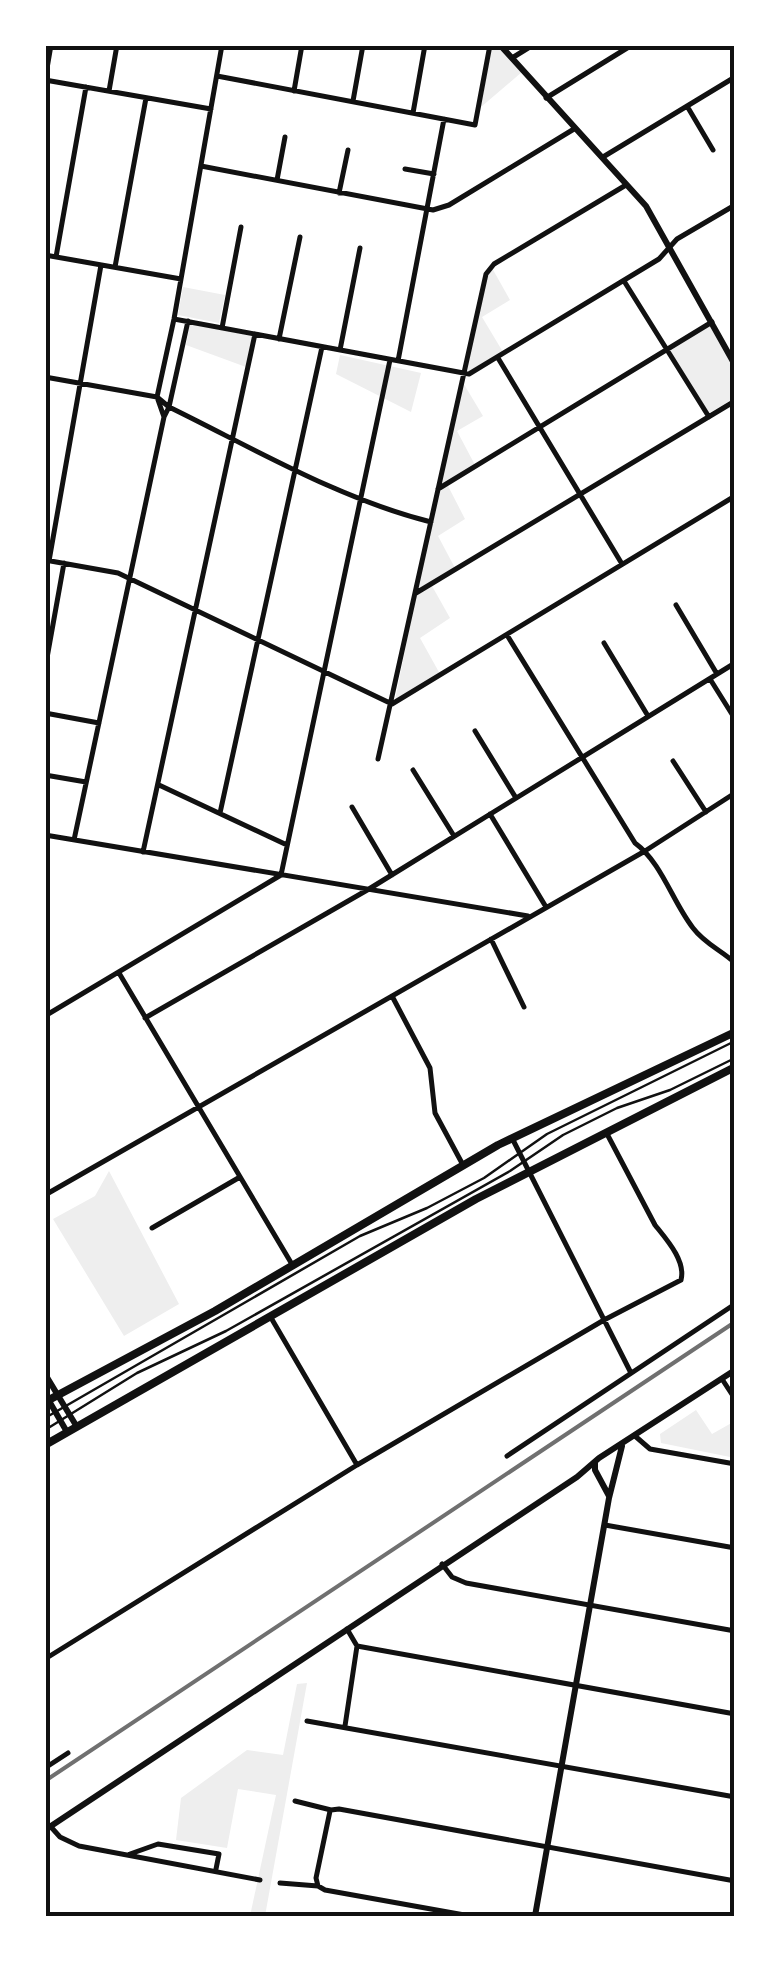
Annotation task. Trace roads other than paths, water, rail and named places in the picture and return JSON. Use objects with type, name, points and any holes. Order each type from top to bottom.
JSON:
[{"type":"main road","points":[[49,1398],[216,1312],[512,1138],[735,1032]]},
{"type":"main road","points":[[45,1445],[529,1171],[735,1067]]},
{"type":"street","points":[[51,45],[45,80],[211,109]]},
{"type":"street","points":[[110,91],[117,45]]},
{"type":"street","points":[[164,417],[157,397],[182,279],[222,45]]},
{"type":"street","points":[[294,91],[302,45]]},
{"type":"street","points":[[353,102],[363,45]]},
{"type":"street","points":[[413,113],[425,45]]},
{"type":"street","points":[[216,76],[475,125],[490,45]]},
{"type":"street","points":[[500,45],[646,206],[735,365]]},
{"type":"street","points":[[512,58],[534,45]]},
{"type":"street","points":[[546,98],[632,45]]},
{"type":"street","points":[[600,158],[735,77]]},
{"type":"street","points":[[56,257],[86,87]]},
{"type":"street","points":[[116,267],[146,98]]},
{"type":"street","points":[[687,106],[713,150]]},
{"type":"street","points":[[398,361],[444,119]]},
{"type":"street","points":[[201,166],[428,210],[450,204],[574,129]]},
{"type":"street","points":[[276,180],[286,137]]},
{"type":"street","points":[[339,193],[348,150]]},
{"type":"street","points":[[405,168],[434,174]]},
{"type":"street","points":[[378,759],[488,271],[626,185]]},
{"type":"street","points":[[174,319],[462,375],[473,373],[659,259],[677,239],[735,204]]},
{"type":"street","points":[[222,328],[241,227]]},
{"type":"street","points":[[279,339],[300,237]]},
{"type":"street","points":[[340,350],[360,248]]},
{"type":"street","points":[[45,255],[182,279]]},
{"type":"street","points":[[101,265],[47,560],[118,573],[390,703],[400,701],[735,496]]},
{"type":"street","points":[[624,280],[709,417]]},
{"type":"street","points":[[74,840],[188,321]]},
{"type":"street","points":[[438,489],[712,322]]},
{"type":"street","points":[[143,852],[255,334]]},
{"type":"street","points":[[220,813],[322,347]]},
{"type":"street","points":[[498,358],[622,564]]},
{"type":"street","points":[[45,1016],[281,875],[390,360]]},
{"type":"street","points":[[45,378],[157,397],[169,407],[361,498],[430,522]]},
{"type":"street","points":[[414,594],[735,401]]},
{"type":"street","points":[[45,669],[64,563]]},
{"type":"street","points":[[676,606],[717,674]]},
{"type":"street","points":[[507,635],[634,844],[644,851],[697,934],[735,963]]},
{"type":"street","points":[[604,642],[648,716]]},
{"type":"street","points":[[145,1018],[369,889],[735,662]]},
{"type":"street","points":[[710,678],[735,719]]},
{"type":"street","points":[[45,714],[98,723]]},
{"type":"street","points":[[475,730],[516,798]]},
{"type":"street","points":[[673,762],[706,812]]},
{"type":"street","points":[[413,770],[454,836]]},
{"type":"street","points":[[45,775],[86,782]]},
{"type":"street","points":[[158,784],[288,845]]},
{"type":"street","points":[[45,1195],[644,851],[735,793]]},
{"type":"street","points":[[352,807],[392,875]]},
{"type":"street","points":[[490,814],[546,908]]},
{"type":"street","points":[[45,835],[531,916]]},
{"type":"street","points":[[491,939],[524,1007]]},
{"type":"street","points":[[119,973],[293,1266]]},
{"type":"street","points":[[392,996],[430,1068],[434,1112],[463,1166]]},
{"type":"street","points":[[45,1660],[357,1465],[604,1320],[678,1284],[683,1275],[666,1238],[655,1225],[606,1132]]},
{"type":"street","points":[[512,1138],[631,1373]]},
{"type":"street","points":[[152,1228],[240,1177]]},
{"type":"street","points":[[507,1456],[735,1304]]},
{"type":"street","points":[[270,1316],[357,1465]]},
{"type":"street","points":[[260,1880],[78,1846],[48,1829],[735,1370]]},
{"type":"street","points":[[45,1374],[49,1398],[68,1432]]},
{"type":"street","points":[[722,1378],[735,1399]]},
{"type":"street","points":[[49,1398],[64,1407],[77,1427]]},
{"type":"street","points":[[636,1436],[650,1449],[735,1464]]},
{"type":"street","points":[[535,1916],[609,1498],[624,1444]]},
{"type":"street","points":[[606,1455],[617,1462]]},
{"type":"street","points":[[596,1462],[609,1498]]},
{"type":"street","points":[[576,1477],[610,1478],[615,1474]]},
{"type":"street","points":[[604,1525],[735,1548]]},
{"type":"street","points":[[442,1564],[448,1574],[461,1582],[735,1631]]},
{"type":"street","points":[[345,1726],[358,1646],[347,1629]]},
{"type":"street","points":[[358,1646],[735,1714]]},
{"type":"street","points":[[308,1721],[735,1796]]},
{"type":"street","points":[[45,1768],[68,1753]]},
{"type":"street","points":[[294,1801],[735,1881]]},
{"type":"street","points":[[318,1886],[331,1810]]},
{"type":"street","points":[[128,1854],[158,1844],[219,1854],[216,1870]]},
{"type":"street","points":[[280,1883],[318,1886],[470,1916]]},
{"type":"lane","points":[[45,1418],[360,1236],[428,1208],[484,1178],[562,1126],[735,1041]]},
{"type":"lane","points":[[45,1430],[137,1373],[226,1331],[592,1120],[670,1090],[735,1058]]},
{"type":"railway","points":[[45,1781],[735,1322]]}]
